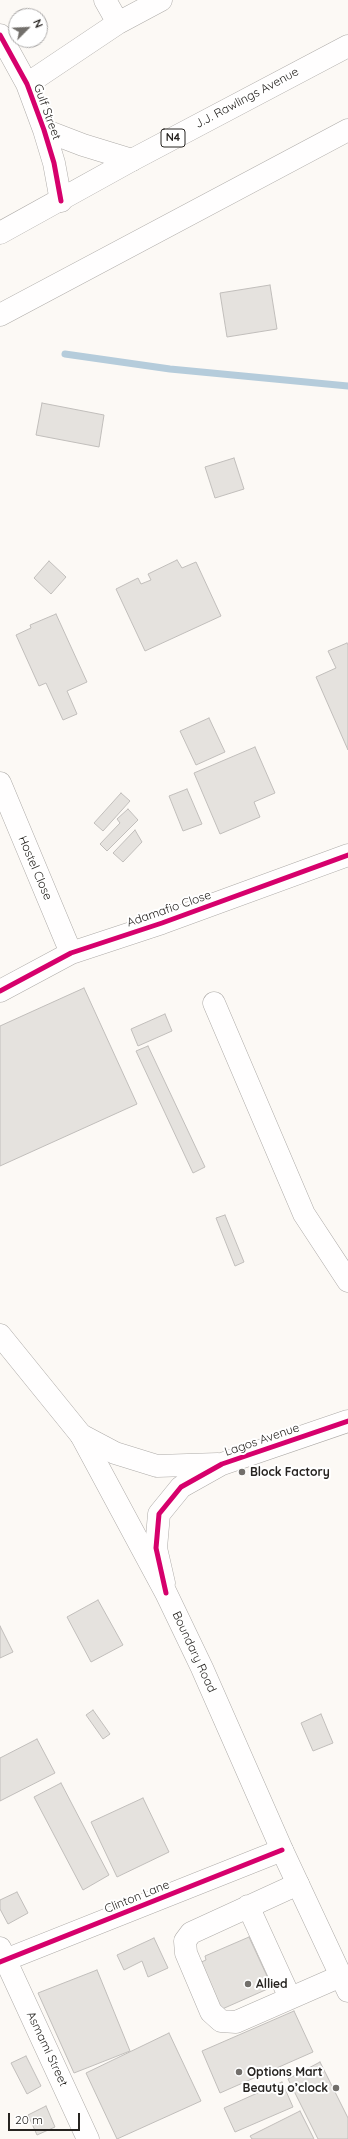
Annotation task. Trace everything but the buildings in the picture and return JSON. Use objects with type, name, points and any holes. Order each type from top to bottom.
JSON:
[{"type":"main road","points":[[105,0],[118,23]]},
{"type":"main road","points":[[27,84],[118,23],[161,0]]},
{"type":"main road","name":"Gulf Street","points":[[0,35],[27,84],[44,130],[54,163],[61,201]]},
{"type":"main road","name":"J.J. Rawlings Avenue","points":[[0,233],[61,201],[132,160],[348,46]]},
{"type":"main road","name":"Gulf Street","points":[[44,130],[84,145],[132,160]]},
{"type":"main road","points":[[0,316],[348,130]]},
{"type":"main road","name":"Hostel Close","points":[[0,783],[71,953]]},
{"type":"main road","name":"Adamafio Close","points":[[0,991],[71,953],[162,923],[348,855]]},
{"type":"main road","points":[[214,1003],[304,1214],[348,1281]]},
{"type":"main road","name":"Boundary Road","points":[[0,1336],[81,1435],[166,1593],[202,1668],[282,1850],[345,1984]]},
{"type":"main road","name":"Lagos Avenue","points":[[166,1593],[156,1548],[159,1514],[182,1487],[222,1464],[348,1421]]},
{"type":"main road","name":"Lagos Avenue","points":[[81,1435],[115,1454],[157,1466],[222,1464]]},
{"type":"main road","name":"Clinton Lane","points":[[2,1956],[282,1850]]},
{"type":"main road","points":[[298,1884],[191,1933],[185,1941],[186,1953],[210,2012],[221,2021],[236,2022],[290,1998],[345,1984]]},
{"type":"main road","points":[[248,1906],[290,1998]]},
{"type":"main road","name":"Asmami Street","points":[[2,1956],[88,2139]]},
{"type":"waterway","points":[[65,354],[170,369],[348,386]]},
{"type":"cycle path","points":[[0,35],[27,84],[44,130],[54,163],[61,201]]},
{"type":"cycle path","points":[[0,991],[71,953],[162,923],[348,855]]},
{"type":"cycle path","points":[[166,1593],[156,1548],[159,1514],[181,1487],[222,1464],[348,1421]]},
{"type":"cycle path","points":[[0,1962],[282,1850]]},
{"type":"place","name":"Block Factory","points":[[242,1472]]},
{"type":"place","name":"Allied","points":[[248,1984]]},
{"type":"place","name":"Options Mart","points":[[239,2072]]},
{"type":"place","name":"Beauty o’clock","points":[[336,2088]]}]
